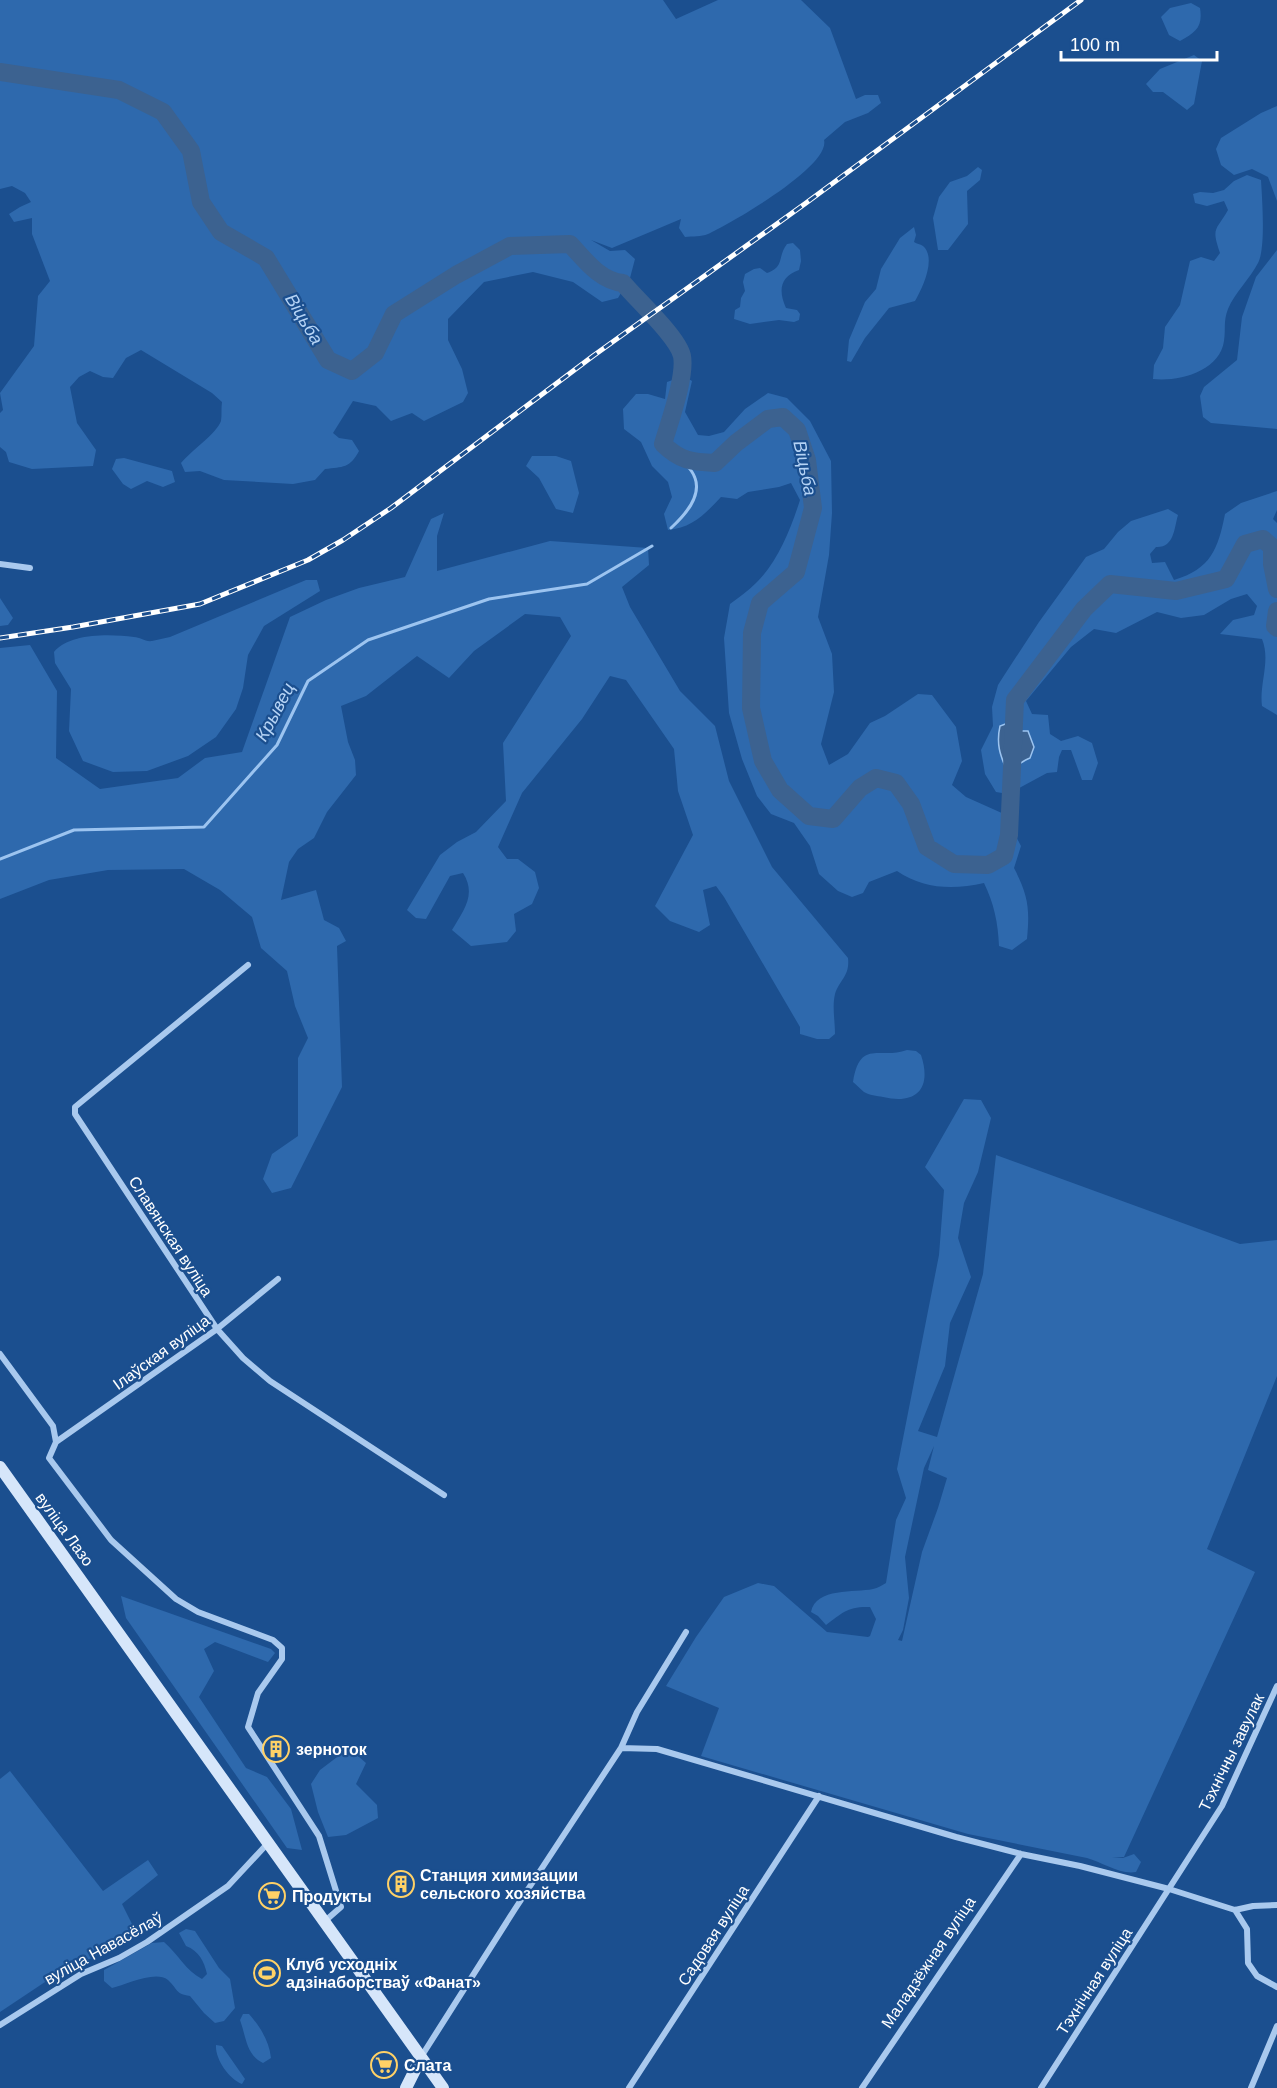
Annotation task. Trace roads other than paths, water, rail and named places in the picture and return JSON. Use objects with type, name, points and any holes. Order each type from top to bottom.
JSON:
[{"type":"main road","name":"вуліца Лазо","points":[[0,1467],[421,2058]]},
{"type":"main road","points":[[406,2088],[421,2058],[443,2088]]},
{"type":"street","points":[[0,564],[30,568]]},
{"type":"street","name":"Славянская вуліца","points":[[248,965],[75,1107],[75,1114],[217,1329],[243,1358],[270,1381],[444,1496]]},
{"type":"street","name":"Ілаўская вуліца","points":[[56,1443],[217,1329],[278,1279]]},
{"type":"street","points":[[0,1354],[52,1426],[56,1443],[49,1458],[111,1540],[176,1599],[198,1612],[273,1640],[282,1648],[282,1659],[258,1693],[248,1727],[319,1836],[341,1907],[325,1921]]},
{"type":"street","points":[[421,2058],[621,1748],[636,1712],[686,1632]]},
{"type":"street","name":"Тэхнічны завулак","points":[[1169,1889],[1222,1806],[1277,1686]]},
{"type":"street","points":[[621,1748],[657,1749],[1021,1854],[1080,1866],[1169,1889],[1235,1910],[1253,1906],[1277,1905]]},
{"type":"street","name":"Садовая вуліца","points":[[629,2088],[819,1796]]},
{"type":"street","name":"вуліца Навасёлаў","points":[[0,2025],[81,1974],[119,1958],[147,1942],[228,1886],[268,1843]]},
{"type":"street","name":"Маладзёжная вуліца","points":[[862,2088],[1021,1854]]},
{"type":"street","name":"Тэхнічная вуліца","points":[[1041,2088],[1169,1889]]},
{"type":"street","points":[[1235,1910],[1247,1929],[1248,1963],[1257,1976],[1277,1987]]},
{"type":"street","points":[[1251,2088],[1277,2026]]},
{"type":"waterway","name":"Віцьба","points":[[0,72],[119,90],[163,112],[191,151],[201,202],[221,232],[266,258],[328,360],[352,371],[375,353],[394,314],[456,275],[510,246],[570,244],[600,274],[623,283],[679,348],[683,365],[682,376],[663,444],[669,450],[687,460],[715,463],[736,443],[768,419],[783,417],[797,430],[807,460],[813,508],[796,572],[760,603],[752,633],[751,708],[763,761],[780,790],[809,816],[833,819],[860,788],[876,778],[896,783],[911,804],[927,847],[954,864],[988,865],[1004,856],[1009,835],[1015,700],[1084,609],[1110,584],[1176,591],[1226,579],[1245,544],[1263,539],[1272,547],[1272,564],[1277,589]]},
{"type":"waterway","name":"Крывец","points":[[671,528],[686,512],[696,492],[697,485],[694,475],[681,458]]},
{"type":"waterway","name":"Крывец","points":[[0,859],[74,830],[204,827],[277,745],[308,681],[368,640],[489,599],[587,584],[652,546]]},
{"type":"waterway","name":"Віцьба","points":[[1272,564],[1277,565]]},
{"type":"waterway","name":"Віцьба","points":[[1277,611],[1275,626],[1277,628]]},
{"type":"railway","points":[[0,638],[200,604],[308,560],[343,540],[391,508],[593,356],[806,203],[1081,0]]},
{"type":"place","name":"зерноток","points":[[276,1749]]},
{"type":"place","name":"Станция химизации сельского хозяйства","points":[[401,1884]]},
{"type":"place","name":"Продукты","points":[[272,1896]]},
{"type":"place","name":"Клуб усходніх адзінаборстваў «Фанат»","points":[[267,1973]]},
{"type":"place","name":"Слата","points":[[384,2065]]}]
